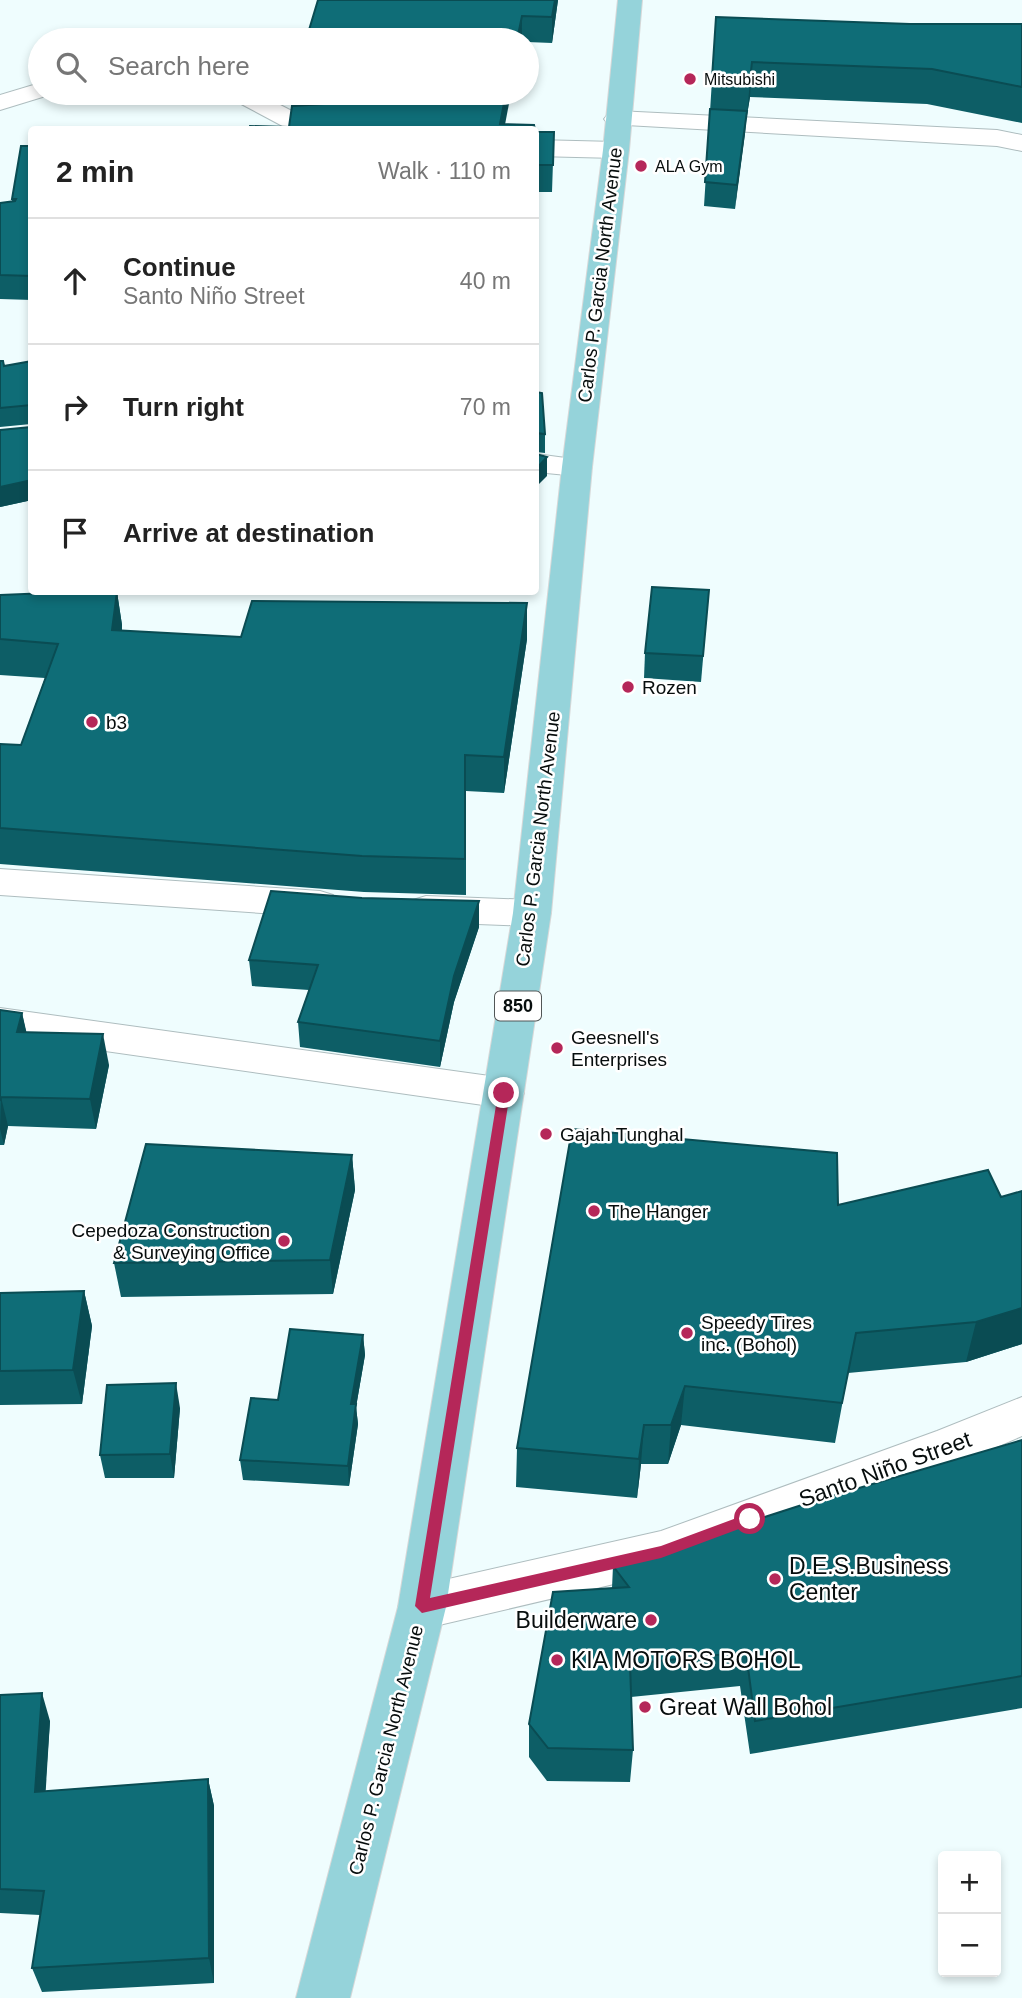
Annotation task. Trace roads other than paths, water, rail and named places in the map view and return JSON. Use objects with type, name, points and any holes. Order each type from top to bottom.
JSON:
[{"type":"main road","name":"Carlos P. Garcia North Avenue","points":[[323,1998],[422,1606],[532,913],[630,0]]},
{"type":"street","points":[[0,103],[28,94]]},
{"type":"street","points":[[262,105],[302,126]]},
{"type":"street","points":[[539,147],[616,134],[997,138],[1022,144]]},
{"type":"street","points":[[539,463],[578,467]]},
{"type":"street","points":[[0,882],[351,907]]},
{"type":"street","points":[[391,908],[532,913]]},
{"type":"street","points":[[0,1022],[504,1093]]},
{"type":"street","name":"Santo Niño Street","points":[[422,1606],[661,1552],[953,1445],[1022,1416]]},
{"type":"place","name":"Mitsubishi","points":[[690,79]]},
{"type":"place","name":"ALA Gym","points":[[641,166]]},
{"type":"place","name":"Rozen","points":[[628,687]]},
{"type":"place","name":"b3","points":[[92,722]]},
{"type":"place","name":"Geesnell's Enterprises","points":[[557,1048]]},
{"type":"place","name":"Gajah Tunghal","points":[[546,1134]]},
{"type":"place","name":"The Hanger","points":[[594,1211]]},
{"type":"place","name":"Cepedoza Construction & Surveying Office","points":[[284,1241]]},
{"type":"place","name":"Speedy Tires inc. (Bohol)","points":[[687,1333]]},
{"type":"place","name":"D.E.S.Business Center","points":[[775,1579]]},
{"type":"place","name":"Builderware","points":[[651,1620]]},
{"type":"place","name":"KIA MOTORS BOHOL","points":[[557,1660]]},
{"type":"place","name":"Great Wall Bohol","points":[[645,1707]]}]
